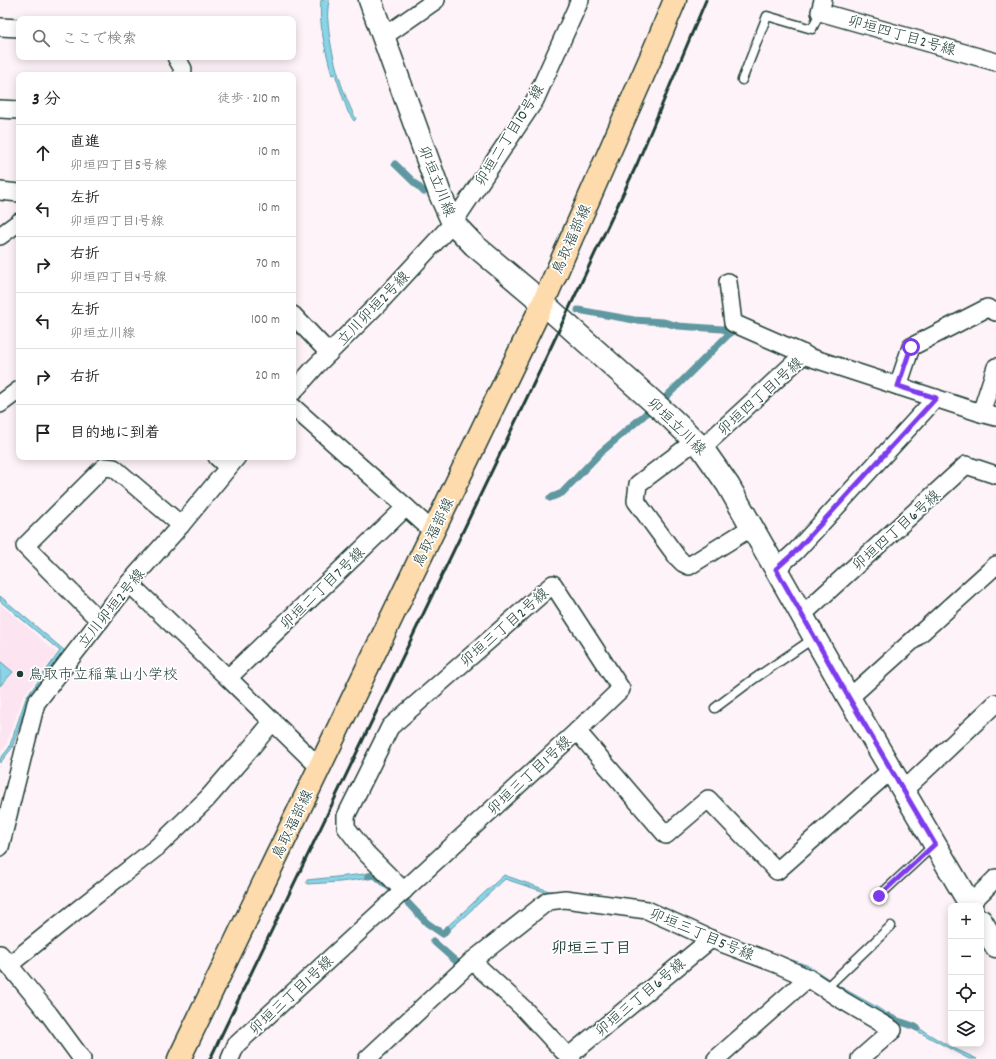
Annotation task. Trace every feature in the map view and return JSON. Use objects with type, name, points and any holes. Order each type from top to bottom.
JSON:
[{"type":"main road","name":"鳥取福部線","points":[[179,1059],[543,303],[675,0]]},
{"type":"street","name":"卯垣立川線","points":[[370,0],[440,194],[453,223],[474,245],[543,303],[698,445],[728,485],[849,698],[970,903]]},
{"type":"street","points":[[383,37],[436,0]]},
{"type":"street","name":"卯垣二丁目10号線","points":[[453,223],[535,100],[580,0]]},
{"type":"street","name":"卯垣四丁目2号線","points":[[821,6],[996,62]]},
{"type":"street","points":[[0,27],[16,28]]},
{"type":"street","points":[[178,60],[183,69],[182,72]]},
{"type":"street","points":[[0,109],[16,110]]},
{"type":"street","points":[[0,191],[16,193]]},
{"type":"street","name":"立川卯垣2号線","points":[[296,389],[316,366],[379,304],[453,223]]},
{"type":"street","points":[[0,236],[16,224]]},
{"type":"street","points":[[728,282],[733,323],[804,354]]},
{"type":"street","points":[[898,386],[911,347],[987,308],[996,312]]},
{"type":"street","points":[[296,318],[329,354]]},
{"type":"street","name":"卯垣四丁目1号線","points":[[752,527],[689,566],[676,558],[636,501],[638,484],[698,445],[804,354],[809,357],[988,415],[996,367]]},
{"type":"street","points":[[0,404],[16,392]]},
{"type":"street","points":[[776,569],[796,551],[936,398]]},
{"type":"street","points":[[296,409],[427,526]]},
{"type":"street","name":"立川卯垣2号線","points":[[0,847],[36,703],[129,584],[181,525],[227,460]]},
{"type":"street","name":"卯垣四丁目6号線","points":[[802,615],[966,465],[996,475]]},
{"type":"street","points":[[100,621],[25,546],[104,467],[114,468],[181,525]]},
{"type":"street","name":"卯垣二丁目7号線","points":[[228,678],[406,507]]},
{"type":"street","points":[[849,698],[996,565]]},
{"type":"street","points":[[129,584],[314,762]]},
{"type":"street","name":"卯垣三丁目2号線","points":[[404,891],[366,853],[346,827],[346,816],[390,727],[553,584],[621,689],[577,731]]},
{"type":"street","points":[[904,790],[996,703]]},
{"type":"street","points":[[82,1059],[49,1014],[5,960],[156,848],[207,799],[273,721]]},
{"type":"street","name":"卯垣三丁目1号線","points":[[230,1059],[236,1046],[577,731],[666,835],[708,799],[777,872],[891,770]]},
{"type":"street","points":[[979,903],[996,878]]},
{"type":"street","name":"卯垣三丁目5号線","points":[[367,1059],[472,961],[548,901],[565,899],[647,910],[711,939],[777,964],[808,978],[893,1030],[860,1059]]},
{"type":"street","name":"卯垣立川線","points":[[984,926],[996,946]]},
{"type":"street","name":"卯垣三丁目6号線","points":[[571,1057],[711,939]]},
{"type":"street","points":[[472,961],[524,1009],[562,1050],[571,1057]]},
{"type":"street","points":[[716,1059],[808,978]]},
{"type":"lane","points":[[742,80],[767,16],[812,29],[821,6]]},
{"type":"lane","points":[[715,708],[751,681],[815,638]]},
{"type":"lane","points":[[879,896],[935,844]]},
{"type":"lane","points":[[825,989],[890,926]]},
{"type":"shaded area","name":"鳥取市立稲葉山小学校","points":[[0,604],[57,653],[24,695],[5,747],[0,753]]},
{"type":"water","points":[[321,0],[329,0],[328,19],[331,46],[346,97],[356,119],[354,121],[348,112],[335,74],[332,75],[322,28],[320,9]]},
{"type":"water","points":[[0,596],[65,651],[28,699],[12,748],[0,763],[0,759],[9,748],[26,698],[60,651],[0,601]]},
{"type":"water","points":[[0,661],[13,672],[0,686]]},
{"type":"water","points":[[375,873],[377,877],[340,882],[307,884],[307,880]]},
{"type":"water","points":[[504,875],[549,891],[616,897],[615,900],[548,893],[505,879],[443,936],[440,933]]},
{"type":"water","points":[[722,934],[809,966],[839,986],[895,1019],[894,1022],[836,987],[719,936]]},
{"type":"water","points":[[910,1023],[948,1045],[948,1047],[951,1047],[977,1059],[969,1059],[908,1026]]},
{"type":"waterway","points":[[395,164],[424,192]]},
{"type":"waterway","points":[[578,310],[634,320],[663,322],[678,326],[722,329],[730,331]]},
{"type":"waterway","points":[[667,396],[731,332]]},
{"type":"waterway","points":[[550,498],[562,493],[600,453],[648,412]]},
{"type":"waterway","points":[[368,876],[375,875],[389,887]]},
{"type":"waterway","points":[[398,895],[405,900],[427,923],[443,934],[447,929]]},
{"type":"waterway","points":[[433,941],[459,964]]},
{"type":"waterway","points":[[888,1016],[917,1028]]},
{"type":"railway","points":[[210,1059],[543,364],[637,164],[706,0]]},
{"type":"place","name":"鳥取市立稲葉山小学校","points":[[20,674]]},
{"type":"district","name":"卯垣三丁目","points":[[591,947]]},
{"type":"route","points":[[879,896],[935,844],[849,698],[776,569],[796,551],[936,398],[898,386],[911,347]]}]
